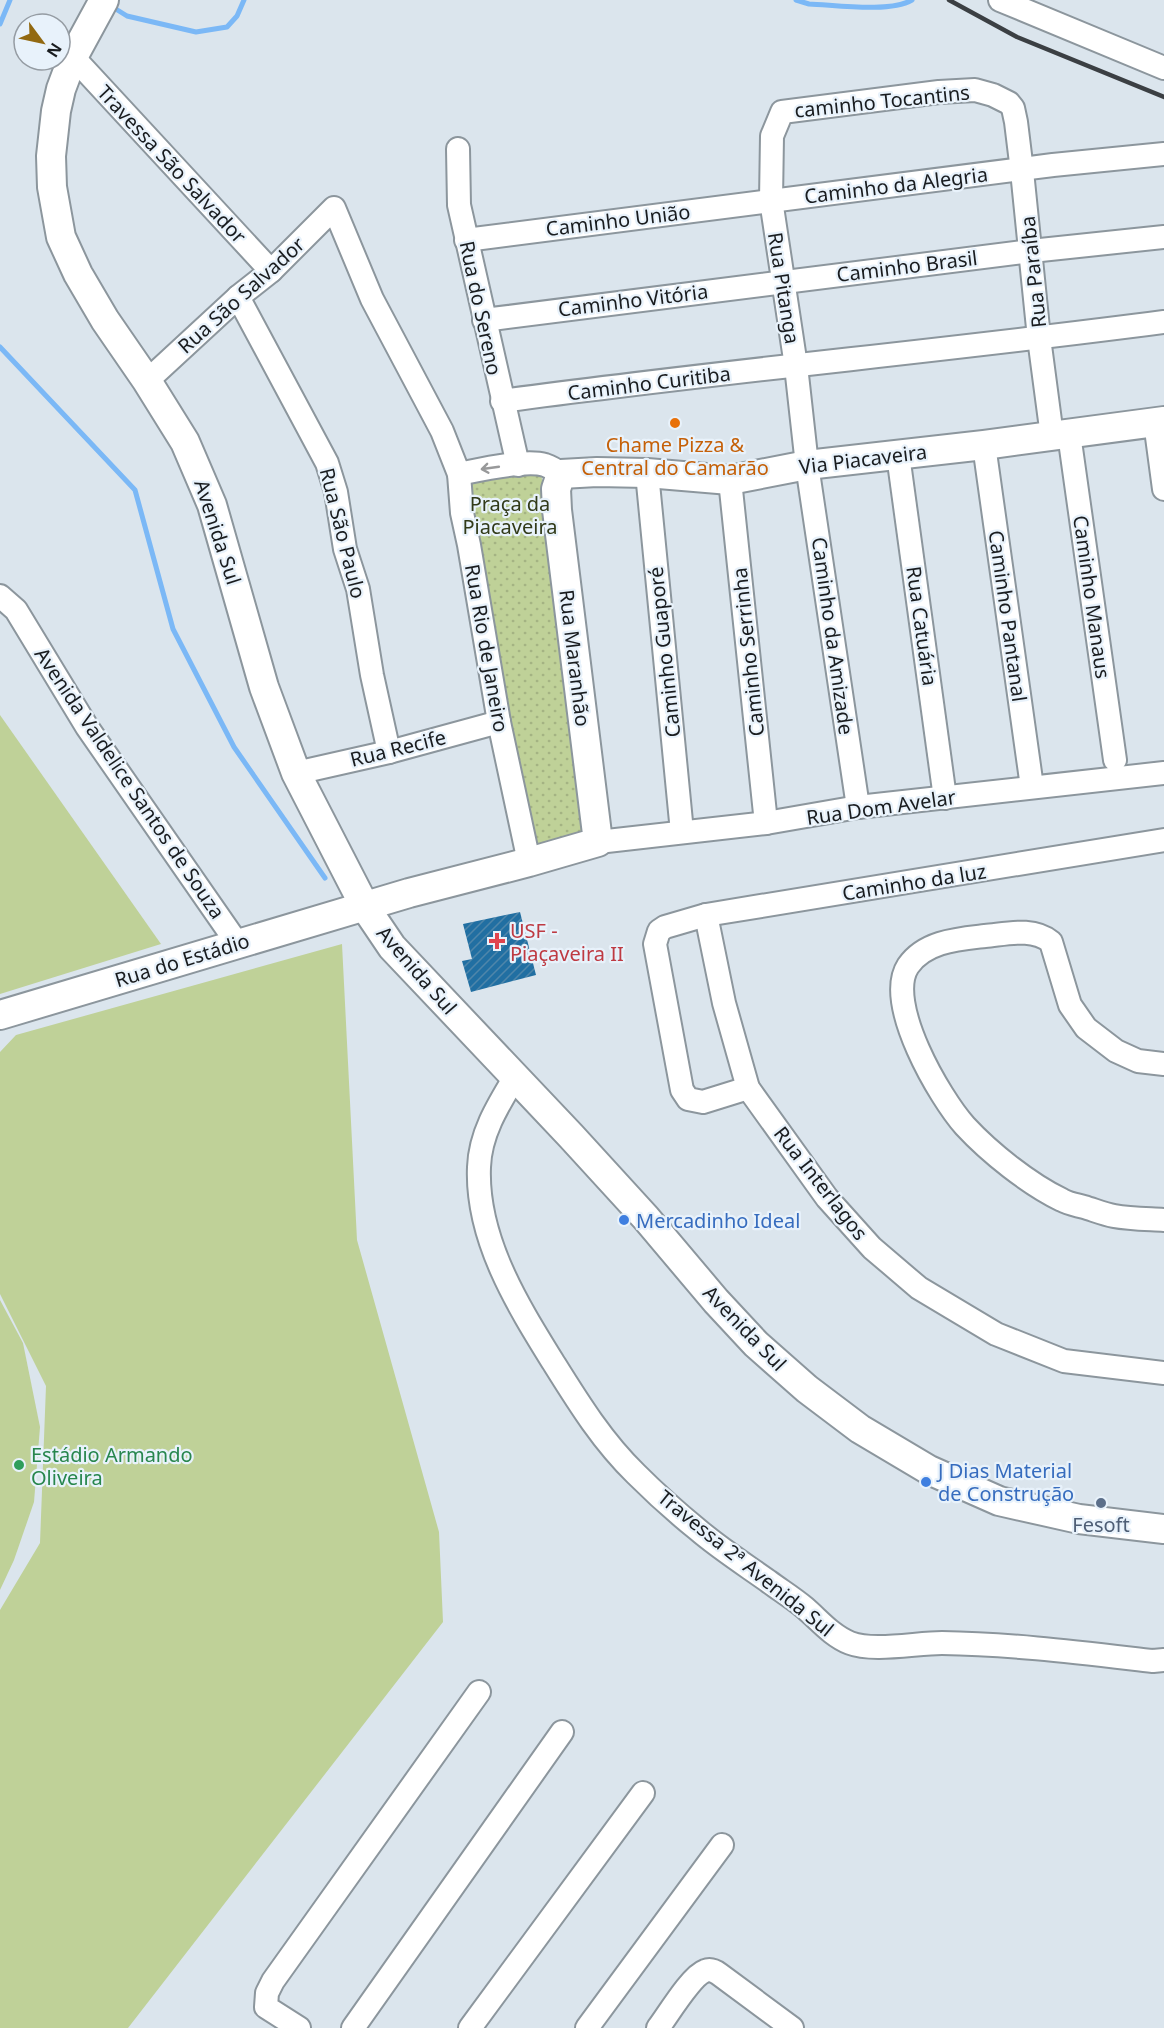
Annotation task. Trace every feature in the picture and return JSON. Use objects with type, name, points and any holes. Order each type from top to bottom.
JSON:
[{"type":"street","name":"Avenida Sul","points":[[104,0],[79,45],[61,89],[52,130],[52,187],[61,237],[78,274],[105,320],[185,442],[212,505],[264,687],[296,773],[364,907],[392,947],[646,1218],[716,1301],[756,1344],[807,1389],[860,1429],[929,1470],[999,1501],[1079,1519],[1164,1529]]},
{"type":"street","points":[[1000,0],[1164,68]]},
{"type":"street","name":"Travessa São Salvador","points":[[79,45],[271,271]]},
{"type":"street","name":"caminho Tocantins","points":[[782,112],[939,92],[975,90],[993,95],[1009,103],[1013,108]]},
{"type":"street","name":"Rua Paraíba","points":[[1013,108],[1022,171],[1039,338],[1060,435]]},
{"type":"street","name":"Rua Pitanga","points":[[782,112],[772,136],[771,200],[796,366],[807,465]]},
{"type":"street","name":"Rua do Sereno","points":[[458,149],[459,205],[518,465]]},
{"type":"street","name":"Caminho da Alegria","points":[[771,200],[1164,154]]},
{"type":"street","name":"Caminho União","points":[[466,240],[771,200]]},
{"type":"street","name":"Rua São Salvador","points":[[147,381],[238,297],[271,271],[334,208]]},
{"type":"street","name":"Rua Rio de Janeiro","points":[[334,208],[372,299],[442,431],[459,474],[462,513],[499,722],[530,862]]},
{"type":"street","name":"Caminho Brasil","points":[[782,281],[1164,237]]},
{"type":"street","name":"Caminho Vitória","points":[[484,320],[782,281]]},
{"type":"street","name":"Rua São Paulo","points":[[238,297],[327,463],[336,492],[345,549],[358,589],[370,664],[389,752]]},
{"type":"street","name":"Caminho Curitiba","points":[[502,401],[1164,322]]},
{"type":"street","points":[[1159,422],[1164,489]]},
{"type":"street","name":"Via Piacaveira","points":[[561,474],[647,473],[730,480],[807,465],[1159,422]]},
{"type":"street","name":"Caminho Manaus","points":[[1060,435],[1115,760]]},
{"type":"street","name":"Caminho Pantanal","points":[[984,445],[1032,788]]},
{"type":"street","name":"Rua Catuária","points":[[898,454],[945,798]]},
{"type":"street","points":[[459,474],[488,468],[543,464],[561,474]]},
{"type":"street","name":"Caminho da Amizade","points":[[807,465],[858,807]]},
{"type":"street","name":"Caminho Guaporé","points":[[647,473],[682,832]]},
{"type":"street","name":"Rua Maranhão","points":[[561,474],[556,489],[557,510],[598,842]]},
{"type":"street","name":"Caminho Serrinha","points":[[730,480],[766,823]]},
{"type":"street","name":"Avenida Valdelice Santos de Souza","points":[[0,596],[16,610],[87,727],[237,944]]},
{"type":"street","name":"Rua Recife","points":[[296,773],[389,752],[499,722]]},
{"type":"street","name":"Rua Dom Avelar","points":[[598,842],[766,823],[858,807],[1164,773]]},
{"type":"street","name":"Caminho da luz","points":[[748,1088],[703,1102],[688,1099],[681,1090],[656,944],[658,931],[706,915],[1164,840]]},
{"type":"street","name":"Rua do Estádio","points":[[4,1018],[237,944],[409,893],[598,842]]},
{"type":"street","name":"Rua Interlagos","points":[[706,915],[724,1003],[748,1088],[827,1198],[872,1248],[919,1288],[996,1334],[1064,1361],[1164,1373]]},
{"type":"street","points":[[1164,1065],[1138,1061],[1116,1051],[1086,1028],[1070,1005],[1051,942],[1048,939],[1025,932],[947,940],[918,956],[907,967],[902,981],[902,994],[918,1050],[934,1083],[965,1126],[1015,1170],[1063,1201],[1113,1216],[1164,1220]]},
{"type":"street","name":"Travessa 2ª Avenida Sul","points":[[515,1077],[490,1121],[479,1166],[479,1198],[482,1214],[497,1258],[523,1312],[599,1432],[635,1473],[697,1530],[804,1607],[839,1638],[851,1644],[866,1647],[941,1643],[1023,1647],[1153,1661],[1164,1660]]},
{"type":"street","points":[[298,2028],[266,2007],[267,1993],[273,1981],[479,1692]]},
{"type":"street","points":[[353,2028],[562,1732]]},
{"type":"street","points":[[470,2028],[643,1793]]},
{"type":"street","points":[[587,2028],[722,1845]]},
{"type":"street","points":[[658,2028],[696,1977],[712,1970],[792,2028]]},
{"type":"green space","name":"Praça da Piacaveira","points":[[541,471],[585,838],[535,851],[467,483]]},
{"type":"green space","points":[[0,715],[161,944],[0,994]]},
{"type":"green space","points":[[342,944],[357,1240],[439,1532],[443,1622],[128,2028],[0,2028],[0,1610],[40,1543],[46,1386],[0,1294],[0,1052],[16,1035]]},
{"type":"green space","name":"Estádio Armando Oliveira","points":[[0,1300],[23,1343],[40,1427],[34,1502],[14,1560],[0,1590]]},
{"type":"building","name":"USF - Piaçaveira II","points":[[520,912],[536,975],[471,992],[462,961],[472,959],[463,924]]},
{"type":"waterway","points":[[0,24],[10,0]]},
{"type":"waterway","points":[[111,6],[127,16],[196,32],[227,27],[237,16],[244,0]]},
{"type":"waterway","points":[[796,0],[809,4],[862,7],[890,6],[912,0]]},
{"type":"waterway","points":[[0,347],[135,490],[173,629],[234,747],[325,878]]},
{"type":"railway","points":[[949,0],[1017,37],[1164,97]]},
{"type":"place","name":"Chame Pizza & Central do Camarão","points":[[675,423]]},
{"type":"place","name":"USF - Piaçaveira II","points":[[497,941]]},
{"type":"place","name":"Mercadinho Ideal","points":[[624,1220]]},
{"type":"place","name":"Estádio Armando Oliveira","points":[[19,1465]]},
{"type":"place","name":"J Dias Material de Construção","points":[[926,1482]]},
{"type":"place","name":"Fesoft","points":[[1101,1503]]}]
